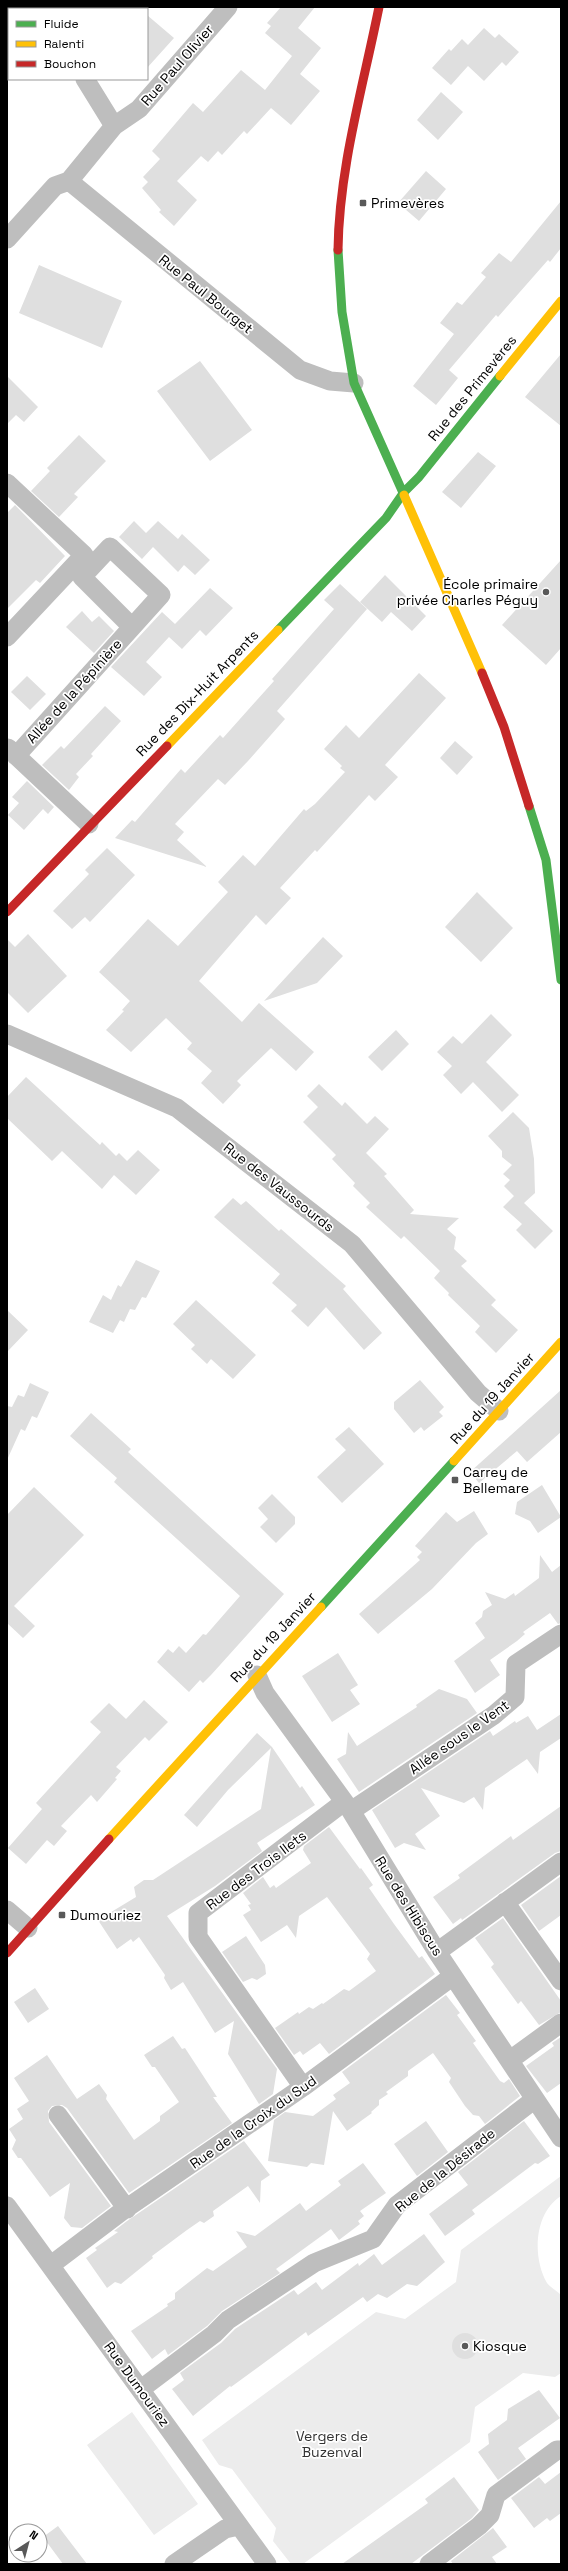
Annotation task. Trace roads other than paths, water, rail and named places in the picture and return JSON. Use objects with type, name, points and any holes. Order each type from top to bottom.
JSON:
[{"type":"street","name":"Rue Paul Olivier","points":[[7,239],[55,186],[69,181],[114,126],[139,109],[228,7]]},
{"type":"street","points":[[379,7],[346,176],[338,241],[340,303],[354,383],[464,627],[504,727],[524,784],[546,860],[561,980]]},
{"type":"street","points":[[85,80],[114,126]]},
{"type":"street","name":"Rue Paul Bourget","points":[[69,181],[300,370],[330,381],[354,383]]},
{"type":"street","name":"Rue des Primevères","points":[[404,492],[419,477],[561,301]]},
{"type":"street","points":[[7,483],[84,555],[7,637]]},
{"type":"street","name":"Rue des Dix-Huit Arpents","points":[[7,912],[386,518],[404,492]]},
{"type":"street","name":"Allée de la Pépinière","points":[[90,824],[12,752],[132,627]]},
{"type":"street","name":"Rue des Vaussourds","points":[[7,1034],[177,1108],[352,1244],[478,1392],[498,1411]]},
{"type":"street","name":"Rue du 19 Janvier","points":[[7,1953],[257,1675],[317,1612],[561,1342]]},
{"type":"street","name":"Allée sous le Vent","points":[[347,1807],[494,1715],[515,1697],[516,1664],[561,1634]]},
{"type":"street","name":"Rue des Hibiscus","points":[[257,1675],[265,1693],[347,1807],[437,1952],[561,2138]]},
{"type":"street","name":"Rue des Trois Ilets","points":[[303,2087],[198,1937],[198,1913],[347,1807]]},
{"type":"street","points":[[437,1952],[561,1862]]},
{"type":"street","points":[[505,1902],[561,1981]]},
{"type":"street","points":[[7,1910],[28,1928]]},
{"type":"street","name":"Rue de la Croix du Sud","points":[[51,2265],[127,2209],[303,2087],[453,1976]]},
{"type":"street","points":[[510,2060],[561,2023]]},
{"type":"street","name":"Rue de la Désirade","points":[[141,2390],[214,2334],[228,2320],[314,2263],[373,2239],[397,2205],[535,2099]]},
{"type":"street","points":[[58,2115],[127,2209]]},
{"type":"street","name":"Rue Dumouriez","points":[[7,2206],[267,2564]]},
{"type":"street","points":[[428,2564],[479,2526],[490,2515],[496,2495],[560,2452]]},
{"type":"street","points":[[174,2564],[225,2529],[239,2526]]},
{"type":"place","name":"Primevères","points":[[363,203]]},
{"type":"place","name":"École primaire privée Charles Péguy","points":[[546,592]]},
{"type":"place","name":"Carrey de Bellemare","points":[[455,1480]]},
{"type":"place","name":"Dumouriez","points":[[62,1915]]},
{"type":"place","name":"Kiosque","points":[[465,2346]]},
{"type":"park label","name":"Vergers de Buzenval","points":[[332,2444]]}]
